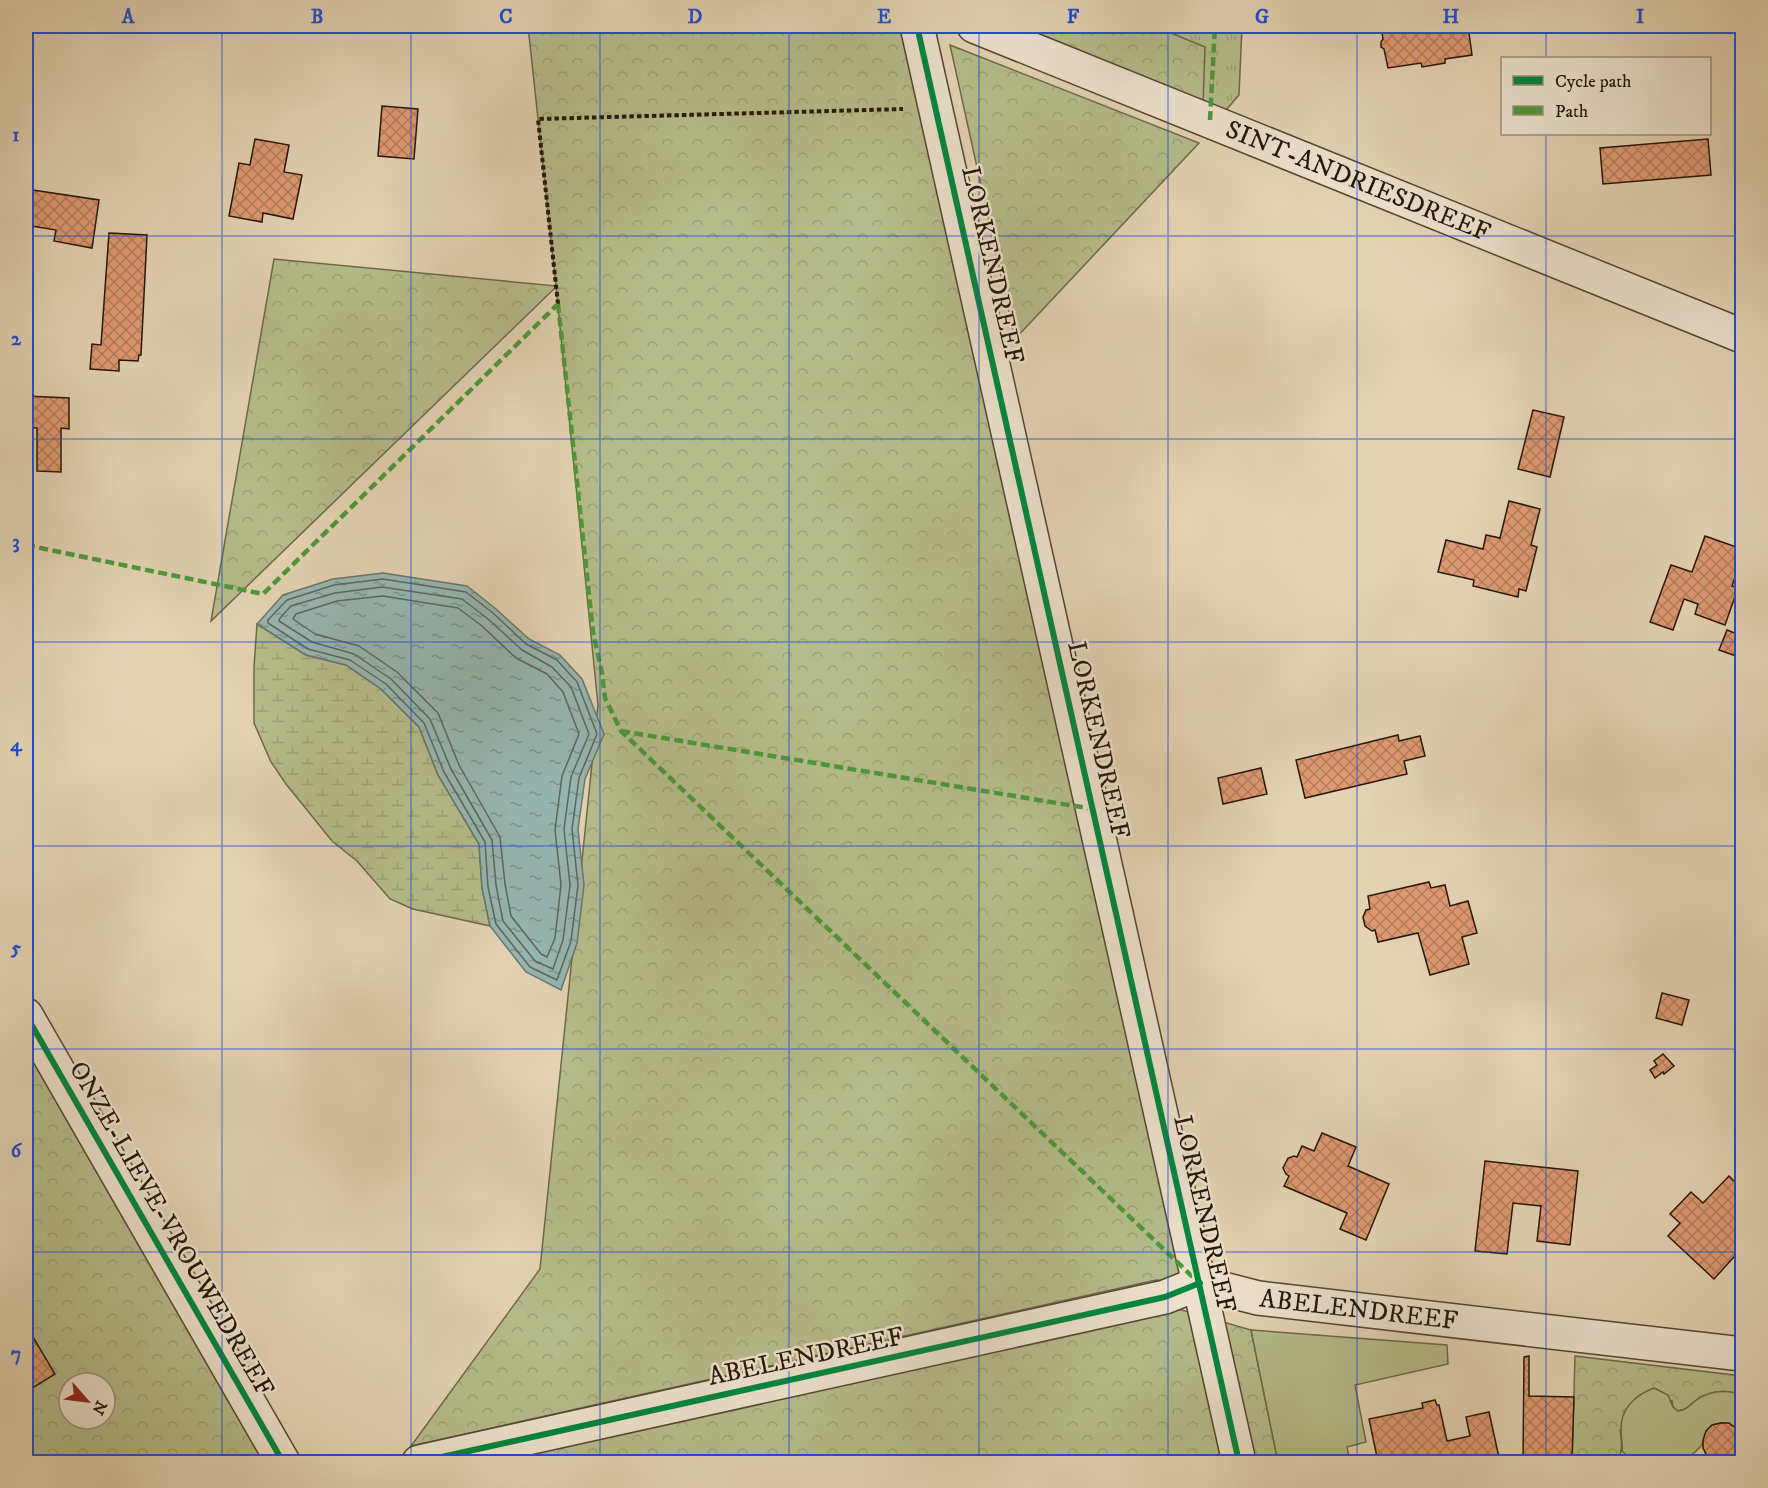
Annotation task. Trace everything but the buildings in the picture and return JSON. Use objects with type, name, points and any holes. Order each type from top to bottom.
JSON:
[{"type":"street","name":"LORKENDREEF","points":[[918,26],[1239,1462]]},
{"type":"street","name":"SINT-ANDRIESDREEF","points":[[974,26],[1743,336]]},
{"type":"street","name":"ONZE-LIEVE-VROUWEDREEF","points":[[26,1015],[282,1462]]},
{"type":"street","name":"ABELENDREEF","points":[[418,1462],[1165,1298],[1200,1283],[1258,1298],[1743,1354]]},
{"type":"path","points":[[558,304],[538,119],[937,108]]},
{"type":"green space","points":[[528,26],[909,26],[1187,1282],[1156,1280],[411,1446],[540,1269],[598,705],[556,287],[211,621],[274,259],[556,286]]},
{"type":"green space","points":[[999,26],[1154,26],[1205,47],[1203,109]]},
{"type":"green space","points":[[1154,26],[1242,26],[1239,95],[1220,117],[1203,109]]},
{"type":"green space","points":[[950,45],[1199,143],[1015,339]]},
{"type":"green space","points":[[257,624],[306,655],[346,665],[381,689],[419,727],[438,775],[479,844],[482,888],[490,926],[413,909],[390,899],[357,861],[332,841],[286,784],[271,762],[254,723]]},
{"type":"green space","points":[[26,1034],[270,1462],[26,1462]]},
{"type":"green space","points":[[1168,1306],[1251,1330],[1278,1462],[462,1462]]},
{"type":"green space","points":[[1251,1330],[1447,1345],[1448,1364],[1355,1385],[1366,1442],[1347,1447],[1350,1462],[1278,1462]]},
{"type":"green space","points":[[1575,1356],[1742,1376],[1742,1395],[1724,1391],[1712,1393],[1678,1411],[1673,1407],[1672,1401],[1620,1430],[1622,1446],[1617,1462],[1574,1462],[1572,1459]]},
{"type":"green space","points":[[1654,1388],[1668,1395],[1673,1407],[1678,1411],[1712,1393],[1724,1391],[1742,1395],[1742,1433],[1729,1424],[1719,1423],[1710,1428],[1701,1446],[1686,1462],[1633,1462],[1622,1451],[1621,1423],[1630,1404]]},
{"type":"water","points":[[383,573],[467,586],[529,639],[560,655],[582,679],[604,734],[585,779],[578,829],[584,885],[577,943],[561,990],[526,972],[490,926],[482,888],[479,844],[438,775],[419,727],[381,689],[346,665],[306,655],[257,624],[283,595],[333,579]]},
{"type":"marked path","points":[[1210,120],[1215,26]]},
{"type":"marked path","points":[[558,304],[593,632],[605,698],[621,731],[1197,1281]]},
{"type":"marked path","points":[[26,545],[263,594],[558,304]]},
{"type":"marked path","points":[[621,731],[1093,809]]},
{"type":"cycle path","points":[[917,26],[1239,1462]]},
{"type":"cycle path","points":[[26,1015],[283,1462]]},
{"type":"cycle path","points":[[419,1462],[1165,1297],[1200,1283]]}]
